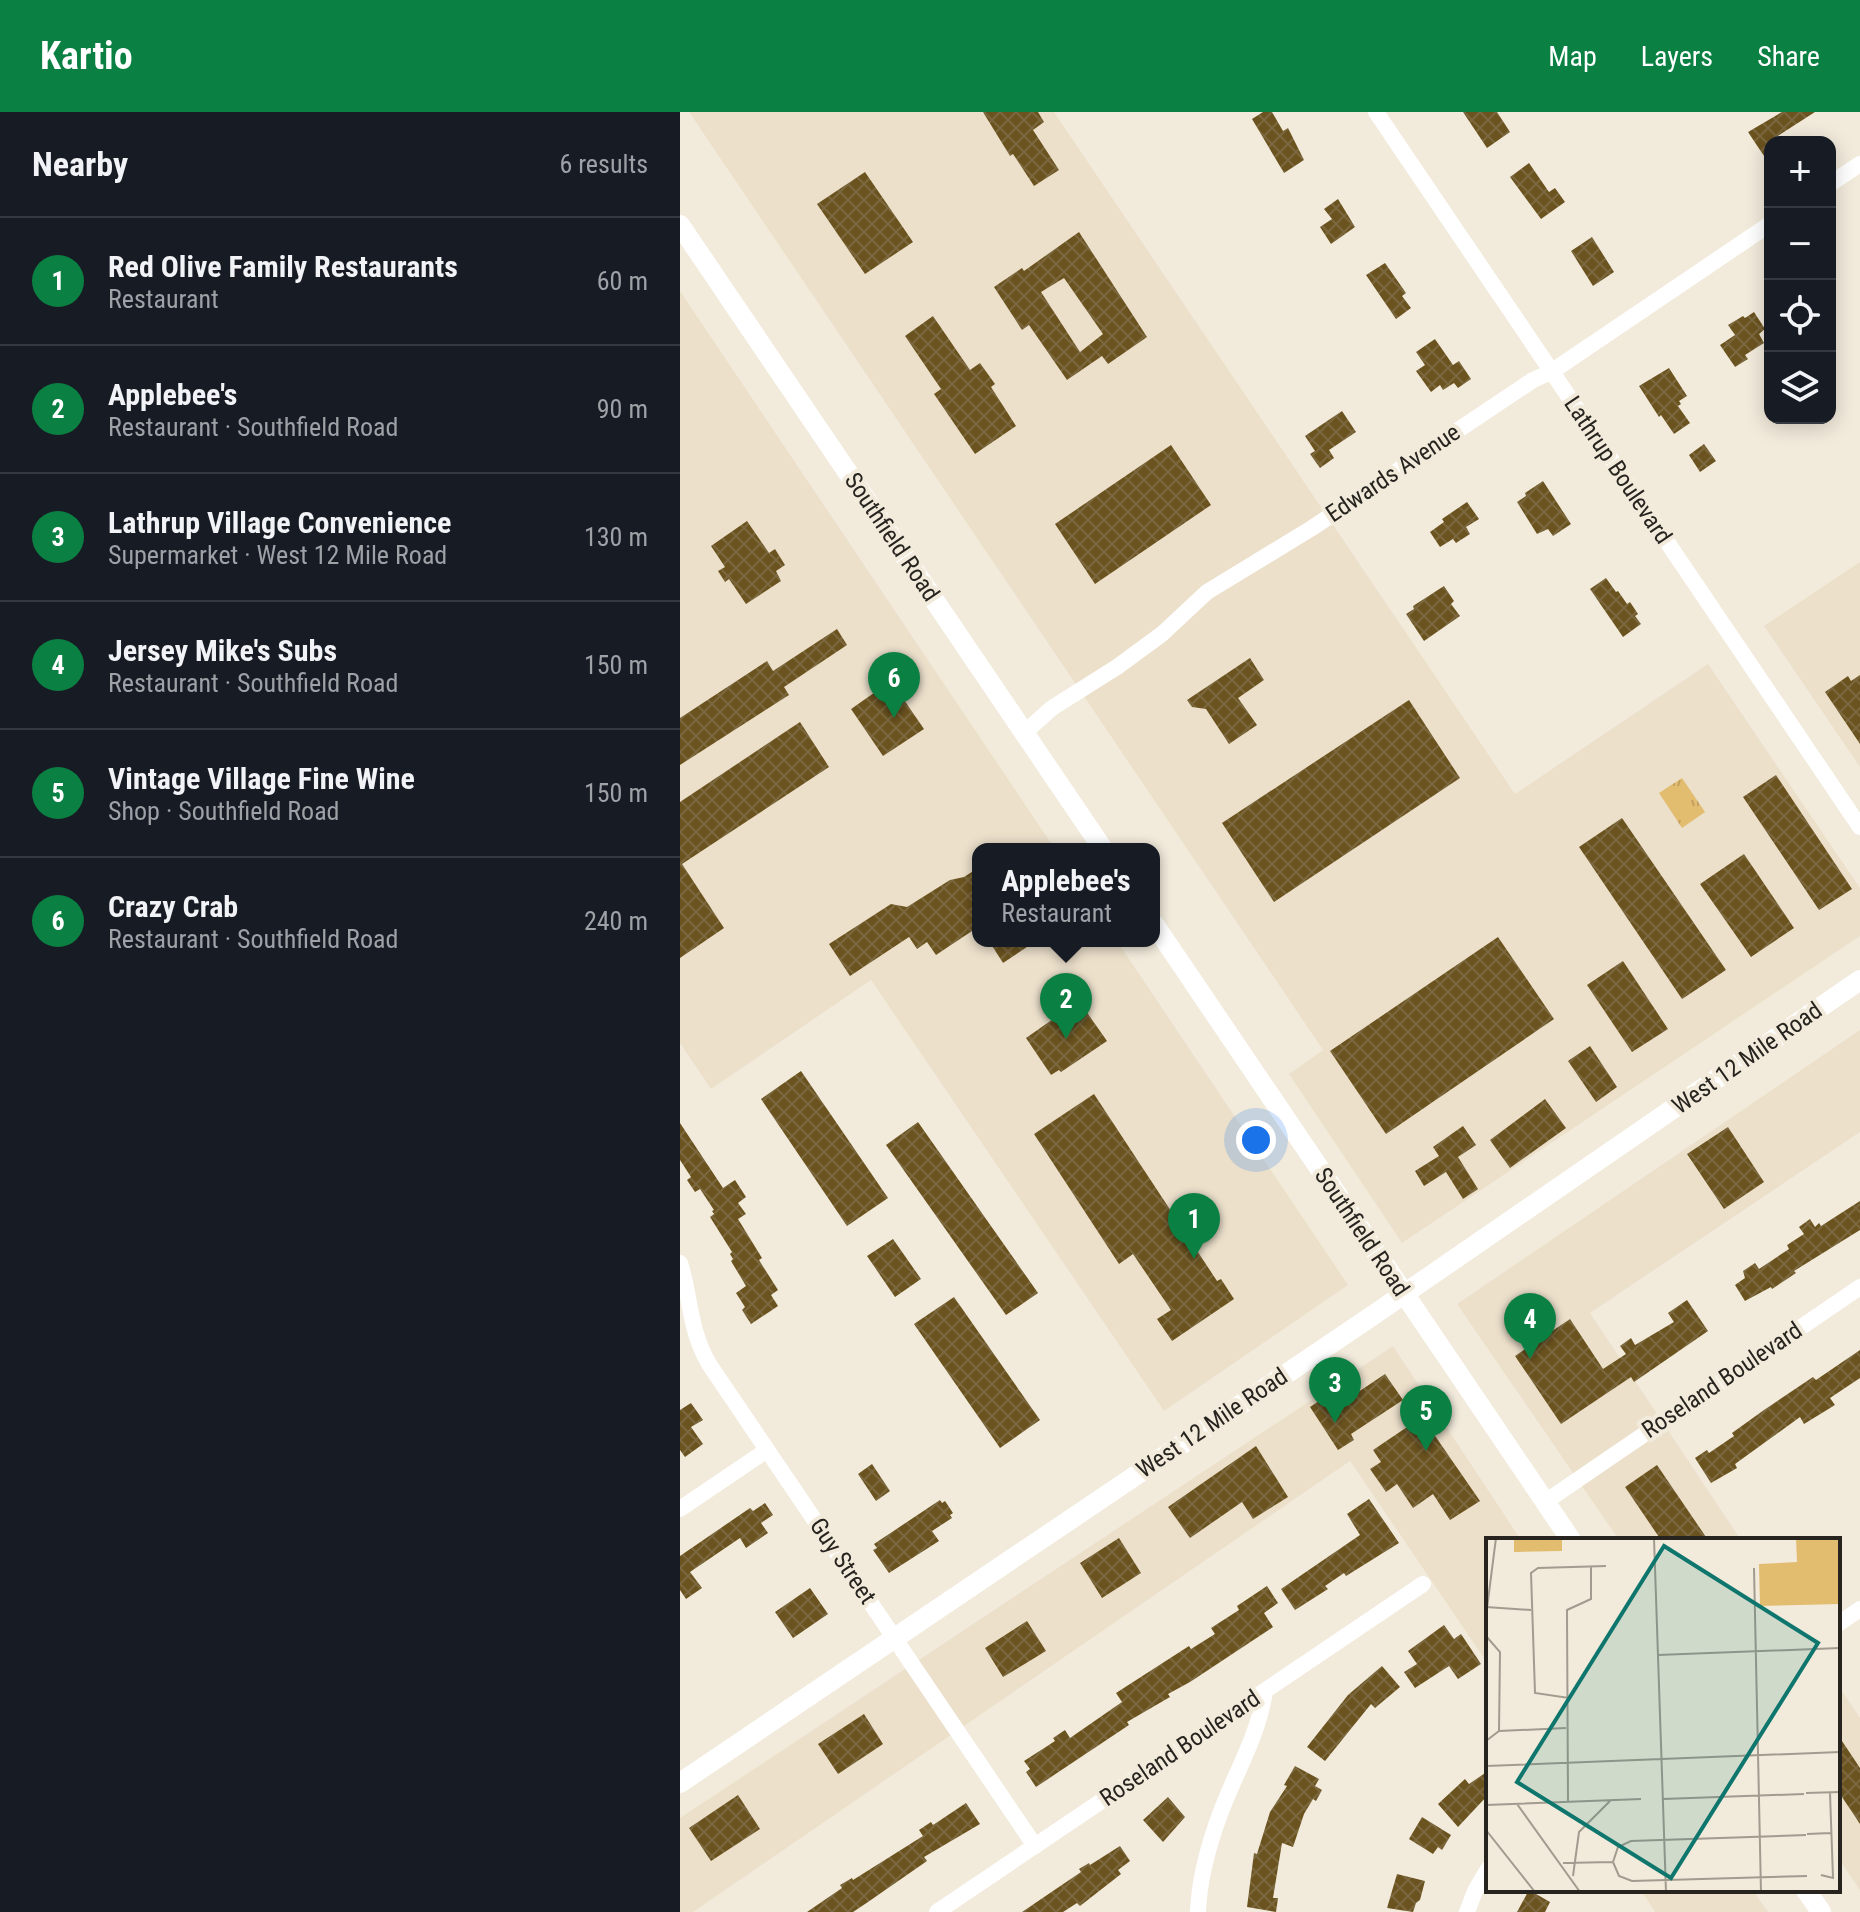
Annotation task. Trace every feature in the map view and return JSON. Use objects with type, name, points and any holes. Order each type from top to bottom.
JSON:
[{"type":"main road","name":"Southfield Road","points":[[680,225],[1099,843]]},
{"type":"main road","name":"Southfield Road","points":[[1160,933],[1570,1538]]},
{"type":"main road","name":"West 12 Mile Road","points":[[680,1783],[1404,1294],[1860,980]]},
{"type":"main road","points":[[1807,1892],[1821,1912]]},
{"type":"street","name":"Lathrup Boulevard","points":[[1376,112],[1860,827]]},
{"type":"street","points":[[1836,180],[1860,164]]},
{"type":"street","name":"Edwards Avenue","points":[[1024,733],[1052,708],[1162,634],[1232,575],[1312,528],[1764,228]]},
{"type":"street","name":"Guy Street","points":[[681,1267],[690,1317],[702,1351],[1035,1846]]},
{"type":"street","name":"Roseland Boulevard","points":[[1545,1502],[1860,1287]]},
{"type":"street","points":[[680,1509],[767,1450]]},
{"type":"street","name":"Roseland Boulevard","points":[[937,1912],[1423,1584]]},
{"type":"street","points":[[1840,1623],[1860,1609]]},
{"type":"street","points":[[1198,1912],[1208,1855],[1219,1816],[1252,1743],[1265,1691]]},
{"type":"street","points":[[1467,1912],[1486,1872]]},
{"type":"shaded area","points":[[689,112],[1054,112],[1515,794],[1708,664],[1860,888],[1860,936],[1402,1243],[1289,1074],[1323,1050]]},
{"type":"shaded area","points":[[680,291],[1051,843],[972,843],[972,947],[1121,947],[1348,1285],[1164,1411],[871,980],[711,1089],[680,1043]]},
{"type":"shaded area","points":[[1860,562],[1860,767],[1764,626]]},
{"type":"shaded area","points":[[1860,1030],[1860,1132],[1590,1313],[1740,1538],[1618,1538],[1457,1304]]},
{"type":"shaded area","points":[[1393,1346],[1520,1538],[1486,1538],[1486,1661],[1350,1461],[693,1912],[680,1912],[680,1818]]},
{"type":"shaded area","points":[[1840,1688],[1860,1718],[1860,1890],[1840,1861]]},
{"type":"shaded area","points":[[1642,1892],[1754,1892],[1768,1912],[1655,1912]]},
{"type":"green space","points":[[1682,778],[1705,812],[1682,828],[1659,793]]},
{"type":"building","points":[[983,112],[1038,112],[1044,122],[1033,130],[1059,170],[1034,186],[1013,154],[1010,156]]},
{"type":"building","points":[[1263,112],[1272,112],[1283,131],[1288,128],[1304,160],[1284,173],[1252,119]]},
{"type":"building","points":[[1463,112],[1497,112],[1510,132],[1487,148]]},
{"type":"building","points":[[1782,112],[1815,112],[1778,136],[1764,136],[1764,156],[1748,132]]},
{"type":"building","points":[[1529,163],[1549,192],[1555,188],[1565,202],[1541,219],[1510,177]]},
{"type":"building","points":[[865,172],[913,242],[865,274],[817,204]]},
{"type":"building","points":[[1338,199],[1355,227],[1331,244],[1320,227],[1332,219],[1324,209]]},
{"type":"building","points":[[1079,232],[1147,337],[1108,364],[1102,356],[1067,380],[1029,325],[1022,330],[994,287],[1022,268],[1024,271]],"holes":[[[1064,278],[1103,334],[1080,352],[1041,292]]]},
{"type":"building","points":[[1592,237],[1614,272],[1593,286],[1571,251]]},
{"type":"building","points":[[1385,263],[1406,293],[1402,296],[1411,308],[1396,319],[1366,275]]},
{"type":"building","points":[[1754,312],[1764,327],[1759,334],[1764,343],[1745,355],[1748,359],[1735,367],[1720,345],[1735,335],[1728,325],[1743,316],[1745,318]]},
{"type":"building","points":[[933,316],[970,370],[980,363],[995,384],[991,387],[1016,426],[975,454],[934,394],[941,389],[905,336]]},
{"type":"building","points":[[1435,339],[1453,365],[1459,361],[1471,379],[1458,388],[1454,383],[1443,390],[1440,385],[1431,392],[1416,371],[1425,365],[1416,352]]},
{"type":"building","points":[[1669,368],[1687,396],[1679,401],[1681,404],[1678,406],[1690,423],[1674,434],[1639,386]]},
{"type":"building","points":[[1342,411],[1356,432],[1329,450],[1334,458],[1320,468],[1310,454],[1315,451],[1305,436]]},
{"type":"building","points":[[1704,444],[1716,461],[1700,472],[1689,455]]},
{"type":"building","points":[[1171,445],[1211,505],[1095,584],[1055,524]]},
{"type":"building","points":[[1543,481],[1571,524],[1553,536],[1548,529],[1537,534],[1517,502]]},
{"type":"building","points":[[1467,502],[1479,519],[1466,527],[1470,534],[1456,543],[1453,539],[1440,547],[1430,532],[1444,522],[1442,519]]},
{"type":"building","points":[[747,521],[769,553],[775,549],[785,565],[776,571],[781,581],[746,604],[729,579],[725,582],[718,571],[725,567],[711,546]]},
{"type":"building","points":[[1606,578],[1627,604],[1630,602],[1641,624],[1623,637],[1590,589]]},
{"type":"building","points":[[1444,586],[1460,616],[1424,641],[1406,614]]},
{"type":"building","points":[[837,629],[847,645],[784,687],[789,695],[680,765],[680,718],[767,661],[773,671]]},
{"type":"building","points":[[1250,658],[1264,680],[1238,698],[1257,725],[1229,744],[1206,709],[1192,707],[1187,700]]},
{"type":"building","points":[[1860,675],[1860,744],[1825,692],[1848,676],[1851,681]]},
{"type":"building","points":[[891,681],[924,729],[883,756],[851,709]]},
{"type":"building","points":[[1409,700],[1460,778],[1274,902],[1222,823]]},
{"type":"building","points":[[800,722],[829,767],[682,864],[724,928],[680,958],[680,802]]},
{"type":"building","points":[[1776,775],[1852,889],[1819,910],[1743,797]]},
{"type":"building","points":[[1622,818],[1726,970],[1682,999],[1579,847]]},
{"type":"building","points":[[1744,854],[1794,928],[1751,957],[1700,884]]},
{"type":"building","points":[[972,872],[972,931],[936,955],[927,942],[917,949],[909,937],[850,976],[829,944],[891,904],[907,907],[950,880]]},
{"type":"building","points":[[1498,937],[1554,1019],[1386,1134],[1330,1051]]},
{"type":"building","points":[[993,947],[1027,947],[1003,963]]},
{"type":"building","points":[[1623,961],[1668,1029],[1632,1052],[1587,985]]},
{"type":"building","points":[[1079,1001],[1107,1041],[1061,1072],[1059,1070],[1051,1075],[1026,1038]]},
{"type":"building","points":[[1590,1046],[1617,1087],[1596,1102],[1568,1061]]},
{"type":"building","points":[[801,1071],[888,1198],[847,1226],[761,1099]]},
{"type":"building","points":[[1094,1094],[1217,1281],[1221,1279],[1234,1299],[1172,1341],[1157,1319],[1171,1310],[1133,1254],[1119,1264],[1034,1134]]},
{"type":"building","points":[[1545,1099],[1566,1128],[1510,1168],[1490,1140]]},
{"type":"building","points":[[918,1122],[1038,1293],[1006,1315],[886,1145]]},
{"type":"building","points":[[680,1123],[723,1188],[735,1180],[746,1197],[738,1203],[746,1214],[738,1219],[778,1290],[771,1295],[778,1306],[751,1324],[736,1293],[746,1286],[731,1261],[732,1252],[710,1217],[714,1210],[700,1189],[695,1192],[687,1180],[691,1177],[680,1160]]},
{"type":"building","points":[[1463,1126],[1476,1145],[1458,1157],[1478,1189],[1463,1199],[1446,1172],[1424,1186],[1415,1171],[1439,1156],[1433,1147]]},
{"type":"building","points":[[1728,1127],[1764,1182],[1724,1209],[1687,1154]]},
{"type":"building","points":[[1860,1201],[1860,1230],[1794,1271],[1796,1273],[1772,1289],[1745,1301],[1735,1285],[1745,1278],[1743,1271],[1755,1263],[1759,1269],[1789,1249],[1787,1245],[1804,1234],[1799,1227],[1810,1219],[1815,1227],[1819,1223],[1821,1226]]},
{"type":"building","points":[[893,1239],[921,1279],[895,1297],[867,1256]]},
{"type":"building","points":[[954,1297],[1040,1420],[1000,1448],[914,1324]]},
{"type":"building","points":[[1687,1300],[1708,1331],[1634,1382],[1631,1377],[1561,1424],[1515,1356],[1570,1319],[1603,1369],[1626,1354],[1620,1346],[1631,1338],[1635,1345],[1674,1322],[1668,1313]]},
{"type":"building","points":[[1860,1350],[1860,1378],[1830,1398],[1835,1405],[1804,1424],[1800,1417],[1735,1464],[1737,1468],[1711,1483],[1695,1458],[1707,1450],[1709,1453],[1764,1410]]},
{"type":"building","points":[[1385,1374],[1403,1400],[1351,1434],[1354,1440],[1338,1450],[1310,1407],[1331,1393],[1339,1405]]},
{"type":"building","points":[[691,1403],[703,1420],[691,1427],[703,1444],[685,1457],[680,1450],[680,1410]]},
{"type":"building","points":[[1422,1417],[1480,1501],[1450,1520],[1433,1494],[1413,1508],[1397,1484],[1386,1492],[1370,1469],[1381,1462],[1373,1450]]},
{"type":"building","points":[[1256,1446],[1288,1497],[1253,1519],[1242,1502],[1190,1538],[1168,1507]]},
{"type":"building","points":[[872,1464],[890,1491],[876,1501],[858,1474]]},
{"type":"building","points":[[1657,1465],[1707,1538],[1660,1538],[1625,1487]]},
{"type":"building","points":[[1369,1499],[1399,1543],[1346,1576],[1344,1573],[1325,1586],[1328,1589],[1295,1610],[1281,1589],[1360,1535],[1347,1514]]},
{"type":"building","points":[[940,1500],[942,1503],[945,1501],[953,1513],[950,1515],[952,1518],[932,1531],[939,1541],[889,1573],[873,1550],[877,1548],[874,1544]]},
{"type":"building","points":[[765,1503],[773,1515],[761,1523],[768,1533],[746,1548],[740,1538],[690,1572],[702,1588],[686,1599],[680,1590],[680,1556],[750,1508],[753,1511]]},
{"type":"building","points":[[1119,1538],[1141,1573],[1102,1598],[1080,1563]]},
{"type":"building","points":[[1267,1586],[1278,1603],[1264,1613],[1273,1627],[1168,1694],[1170,1697],[1127,1722],[1129,1725],[1036,1787],[1026,1772],[1030,1769],[1024,1761],[1055,1741],[1053,1738],[1065,1730],[1070,1738],[1122,1702],[1116,1693],[1189,1646],[1191,1649],[1215,1634],[1211,1628]]},
{"type":"building","points":[[810,1588],[828,1614],[793,1638],[775,1612]]},
{"type":"building","points":[[1027,1621],[1046,1651],[1003,1677],[985,1648]]},
{"type":"building","points":[[1444,1625],[1454,1639],[1461,1634],[1481,1664],[1458,1679],[1449,1666],[1415,1688],[1404,1672],[1417,1664],[1408,1651]]},
{"type":"building","points":[[1382,1666],[1400,1687],[1375,1708],[1371,1704],[1325,1761],[1307,1747],[1348,1695]]},
{"type":"building","points":[[864,1714],[883,1744],[838,1774],[818,1744]]},
{"type":"building","points":[[1840,1738],[1860,1768],[1860,1824],[1840,1794]]},
{"type":"building","points":[[1295,1766],[1319,1779],[1315,1786],[1322,1790],[1304,1814],[1293,1847],[1282,1843],[1273,1898],[1278,1898],[1276,1912],[1247,1907],[1254,1853],[1257,1854],[1270,1812],[1287,1786],[1284,1785]]},
{"type":"building","points":[[1486,1772],[1486,1797],[1458,1827],[1438,1804],[1465,1779],[1469,1784]]},
{"type":"building","points":[[738,1795],[760,1829],[711,1861],[689,1828]]},
{"type":"building","points":[[1168,1797],[1185,1817],[1163,1842],[1143,1820]]},
{"type":"building","points":[[966,1803],[980,1824],[924,1857],[927,1861],[868,1902],[853,1912],[807,1912],[842,1888],[840,1885],[923,1836],[919,1830],[931,1822],[933,1825]]},
{"type":"building","points":[[1422,1817],[1451,1835],[1442,1850],[1438,1847],[1433,1854],[1409,1839]]},
{"type":"building","points":[[1120,1846],[1130,1861],[1118,1870],[1121,1874],[1080,1906],[1077,1903],[1063,1912],[1022,1912],[1081,1872],[1079,1869]]},
{"type":"building","points":[[1397,1874],[1425,1881],[1413,1912],[1387,1908]]},
{"type":"building","points":[[1528,1892],[1550,1902],[1545,1912],[1517,1912]]},
{"type":"place","name":"Crazy Crab","points":[[894,718]]},
{"type":"place","name":"Applebee's","points":[[1066,1039]]},
{"type":"place","name":"Red Olive Family Restaurants","points":[[1194,1259]]},
{"type":"place","name":"Jersey Mike's Subs","points":[[1530,1359]]},
{"type":"place","name":"Lathrup Village Convenience","points":[[1335,1423]]},
{"type":"place","name":"Vintage Village Fine Wine","points":[[1426,1451]]}]
